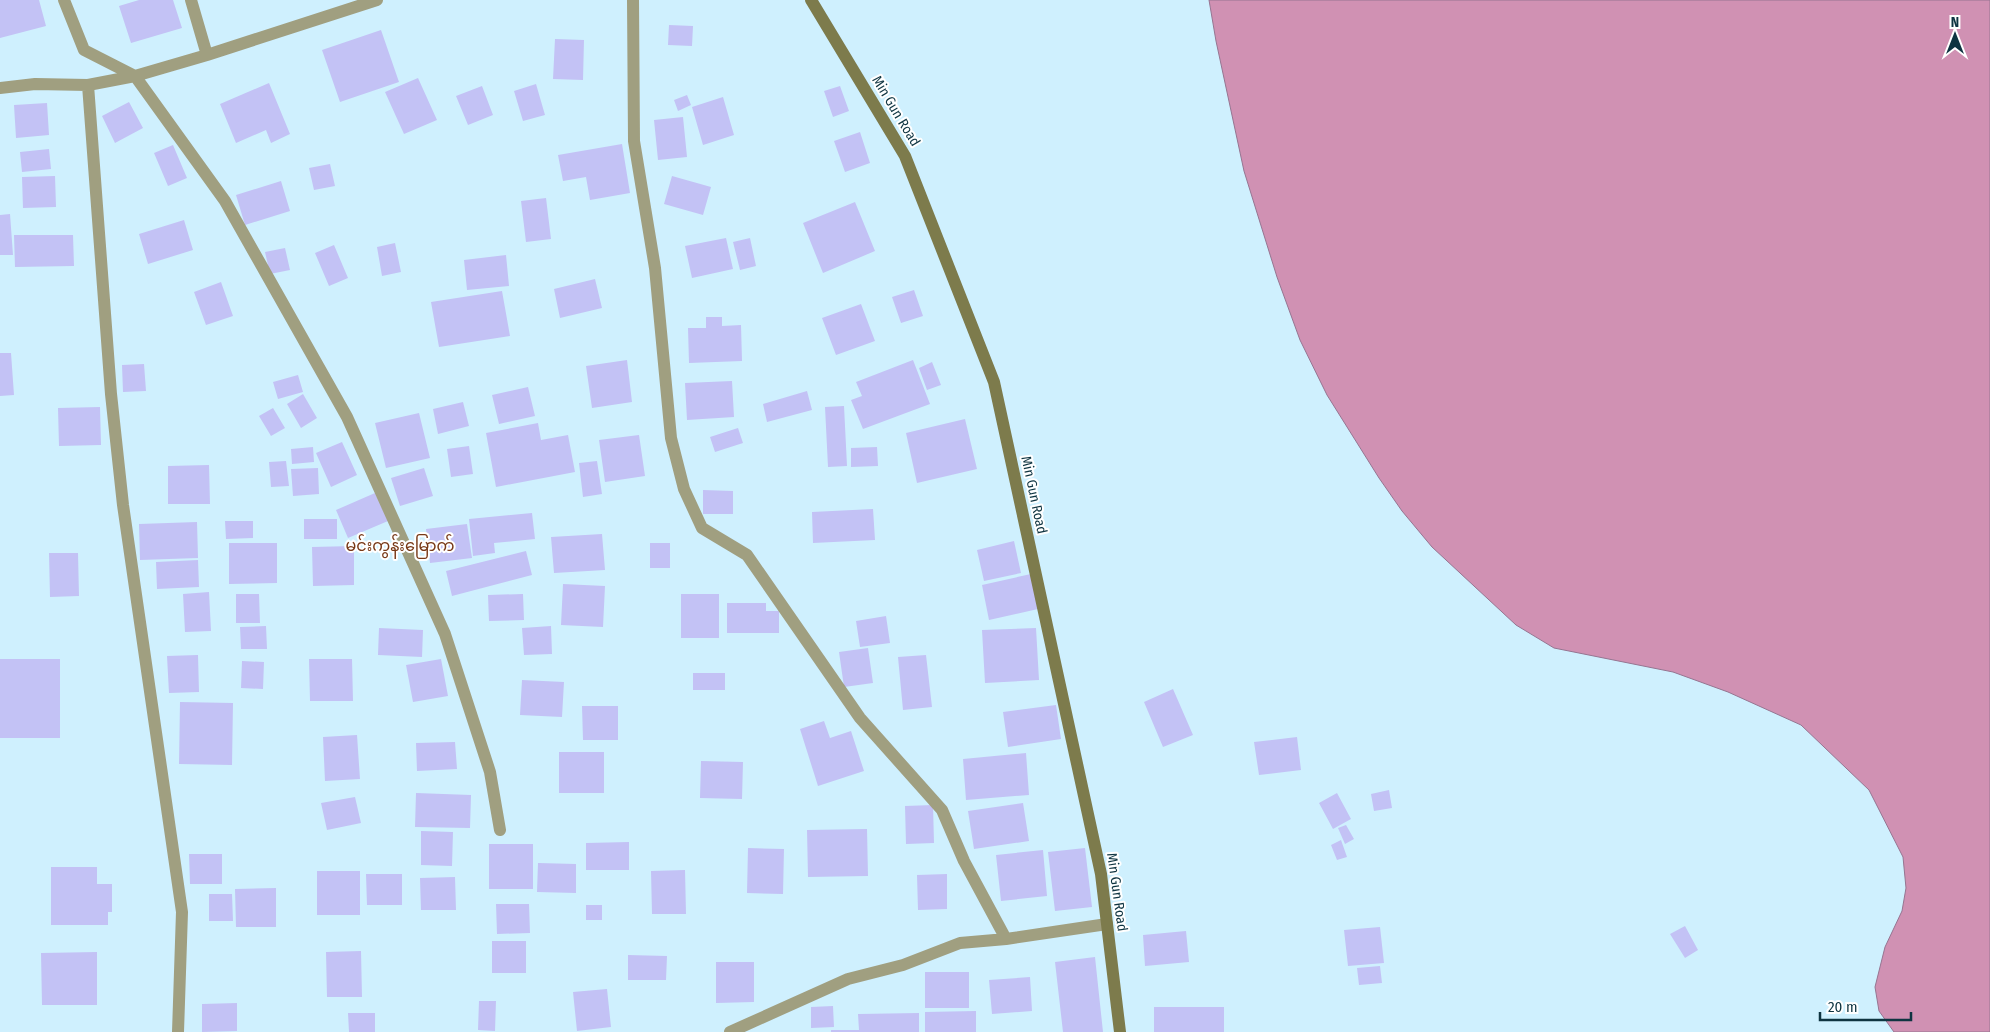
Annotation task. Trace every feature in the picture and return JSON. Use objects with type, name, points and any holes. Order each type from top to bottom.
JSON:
[{"type":"street","points":[[64,0],[84,50],[135,76],[225,201],[347,417],[445,634],[490,772],[500,830]]},
{"type":"street","points":[[191,0],[206,55]]},
{"type":"street","points":[[0,88],[35,84],[88,85],[135,76],[377,0]]},
{"type":"street","points":[[633,0],[634,141],[655,268],[671,438],[684,489],[702,528],[747,555],[860,718],[942,810],[964,861],[1006,939]]},
{"type":"street","name":"Min Gun Road","points":[[811,0],[906,156],[994,382],[1099,864],[1120,1032]]},
{"type":"street","points":[[88,85],[111,394],[122,496],[182,912],[178,1032]]},
{"type":"street","points":[[730,1032],[848,979],[903,964],[960,943],[1006,939],[1108,924]]},
{"type":"shaded area","points":[[1209,0],[1990,0],[1990,1032],[1894,1032],[1879,1011],[1875,987],[1885,947],[1902,911],[1906,888],[1903,857],[1869,790],[1801,725],[1728,692],[1673,672],[1554,648],[1516,625],[1432,547],[1402,511],[1327,395],[1300,340],[1277,277],[1244,171]]},
{"type":"building","points":[[0,0],[39,0],[46,26],[0,38]]},
{"type":"building","points":[[139,0],[173,0],[182,28],[131,43],[119,6]]},
{"type":"building","points":[[669,25],[693,26],[692,46],[668,45]]},
{"type":"building","points":[[381,30],[399,82],[340,102],[322,50]]},
{"type":"building","points":[[555,39],[584,40],[583,80],[553,79]]},
{"type":"building","points":[[418,78],[437,120],[404,134],[385,92]]},
{"type":"building","points":[[269,83],[290,134],[271,143],[266,130],[236,143],[220,104]]},
{"type":"building","points":[[536,84],[545,115],[523,121],[514,91]]},
{"type":"building","points":[[482,86],[493,115],[468,125],[456,96]]},
{"type":"building","points":[[840,86],[849,111],[833,117],[824,91]]},
{"type":"building","points":[[687,95],[691,105],[678,111],[674,100]]},
{"type":"building","points":[[723,97],[734,135],[703,145],[692,107]]},
{"type":"building","points":[[129,102],[143,128],[115,143],[102,116]]},
{"type":"building","points":[[47,103],[49,135],[16,138],[14,105]]},
{"type":"building","points":[[683,117],[687,157],[658,160],[654,120]]},
{"type":"building","points":[[860,132],[870,163],[845,172],[834,141]]},
{"type":"building","points":[[622,144],[630,193],[590,200],[586,177],[563,181],[558,155]]},
{"type":"building","points":[[173,145],[187,178],[168,186],[154,153]]},
{"type":"building","points":[[49,149],[51,169],[22,172],[20,152]]},
{"type":"building","points":[[330,164],[335,186],[314,190],[309,168]]},
{"type":"building","points":[[55,176],[56,207],[23,208],[22,177]]},
{"type":"building","points":[[672,176],[711,187],[703,215],[664,204]]},
{"type":"building","points":[[281,181],[290,211],[245,225],[236,195]]},
{"type":"building","points":[[546,198],[551,239],[526,242],[521,201]]},
{"type":"building","points":[[855,202],[875,251],[823,273],[803,223]]},
{"type":"building","points":[[10,214],[13,255],[0,255],[0,215]]},
{"type":"building","points":[[184,220],[193,250],[148,264],[139,234]]},
{"type":"building","points":[[14,235],[73,235],[74,266],[15,267]]},
{"type":"building","points":[[726,238],[733,269],[692,278],[685,246]]},
{"type":"building","points":[[750,238],[756,266],[740,270],[733,242]]},
{"type":"building","points":[[395,243],[401,272],[382,276],[377,247]]},
{"type":"building","points":[[334,245],[348,278],[329,286],[315,253]]},
{"type":"building","points":[[285,248],[290,270],[270,274],[265,252]]},
{"type":"building","points":[[506,255],[509,286],[467,290],[464,260]]},
{"type":"building","points":[[595,279],[602,308],[560,318],[554,289]]},
{"type":"building","points":[[221,282],[233,316],[206,325],[194,292]]},
{"type":"building","points":[[914,290],[923,316],[901,323],[892,297]]},
{"type":"building","points":[[502,291],[510,336],[439,347],[431,302]]},
{"type":"building","points":[[861,304],[875,341],[836,355],[822,318]]},
{"type":"building","points":[[706,317],[722,317],[722,326],[741,325],[742,361],[689,363],[688,328],[706,328]]},
{"type":"building","points":[[0,353],[11,353],[14,395],[0,396]]},
{"type":"building","points":[[627,360],[632,402],[592,408],[586,366]]},
{"type":"building","points":[[913,360],[930,404],[863,429],[851,400],[862,396],[856,382]]},
{"type":"building","points":[[932,362],[941,385],[927,390],[919,368]]},
{"type":"building","points":[[144,364],[146,391],[123,392],[122,365]]},
{"type":"building","points":[[298,375],[303,392],[278,399],[273,382]]},
{"type":"building","points":[[732,381],[734,417],[687,420],[685,383]]},
{"type":"building","points":[[528,387],[535,416],[499,424],[492,395]]},
{"type":"building","points":[[807,391],[812,410],[767,422],[763,404]]},
{"type":"building","points":[[303,394],[317,418],[301,428],[287,404]]},
{"type":"building","points":[[463,402],[469,426],[438,434],[433,409]]},
{"type":"building","points":[[844,406],[847,466],[828,467],[825,407]]},
{"type":"building","points":[[100,407],[101,445],[59,446],[58,408]]},
{"type":"building","points":[[273,408],[285,428],[271,436],[259,416]]},
{"type":"building","points":[[419,413],[430,458],[386,468],[375,423]]},
{"type":"building","points":[[965,419],[977,469],[917,483],[906,433]]},
{"type":"building","points":[[538,423],[541,440],[568,435],[575,472],[496,487],[486,433]]},
{"type":"building","points":[[738,428],[743,443],[715,452],[710,437]]},
{"type":"building","points":[[639,435],[645,476],[605,482],[599,440]]},
{"type":"building","points":[[342,442],[357,475],[331,487],[316,453]]},
{"type":"building","points":[[469,446],[473,474],[451,477],[447,449]]},
{"type":"building","points":[[313,447],[314,462],[292,464],[291,449]]},
{"type":"building","points":[[877,447],[878,466],[851,467],[851,448]]},
{"type":"building","points":[[286,461],[289,486],[271,487],[269,462]]},
{"type":"building","points":[[597,461],[602,494],[583,497],[579,463]]},
{"type":"building","points":[[209,465],[210,504],[168,504],[168,466]]},
{"type":"building","points":[[318,468],[319,494],[293,496],[291,469]]},
{"type":"building","points":[[424,468],[433,496],[400,506],[391,478]]},
{"type":"building","points":[[703,490],[733,491],[733,514],[703,514]]},
{"type":"building","points":[[375,493],[388,521],[348,538],[336,510]]},
{"type":"building","points":[[873,509],[875,540],[813,543],[812,512]]},
{"type":"building","points":[[532,513],[535,539],[494,543],[495,553],[473,556],[469,519]]},
{"type":"building","points":[[304,519],[337,519],[337,539],[304,539]]},
{"type":"building","points":[[225,521],[253,521],[253,538],[226,539]]},
{"type":"building","points":[[197,522],[198,558],[140,560],[139,524]]},
{"type":"building","points":[[467,524],[472,558],[430,563],[426,529]]},
{"type":"building","points":[[602,534],[605,570],[554,573],[551,537]]},
{"type":"building","points":[[1014,541],[1021,573],[984,581],[977,550]]},
{"type":"building","points":[[229,543],[277,543],[277,583],[229,584]]},
{"type":"building","points":[[650,543],[670,543],[670,568],[650,568]]},
{"type":"building","points":[[354,546],[354,585],[313,586],[312,547]]},
{"type":"building","points":[[526,551],[532,575],[452,596],[446,571]]},
{"type":"building","points":[[49,553],[78,553],[79,596],[50,597]]},
{"type":"building","points":[[198,560],[199,587],[157,589],[156,562]]},
{"type":"building","points":[[1031,574],[1038,609],[989,620],[982,585]]},
{"type":"building","points":[[563,584],[605,586],[603,627],[561,625]]},
{"type":"building","points":[[209,592],[211,631],[185,632],[183,594]]},
{"type":"building","points":[[236,594],[259,594],[260,623],[236,623]]},
{"type":"building","points":[[523,594],[524,620],[489,621],[488,595]]},
{"type":"building","points":[[681,594],[719,594],[719,638],[681,638]]},
{"type":"building","points":[[727,603],[766,603],[766,611],[779,611],[779,633],[727,633]]},
{"type":"building","points":[[886,616],[890,643],[860,647],[856,621]]},
{"type":"building","points":[[266,626],[267,649],[241,649],[240,627]]},
{"type":"building","points":[[551,626],[552,654],[524,655],[522,628]]},
{"type":"building","points":[[379,628],[423,630],[422,657],[378,655]]},
{"type":"building","points":[[1036,628],[1039,680],[985,683],[982,630]]},
{"type":"building","points":[[868,648],[873,683],[844,687],[839,652]]},
{"type":"building","points":[[198,655],[199,692],[169,693],[167,656]]},
{"type":"building","points":[[926,655],[932,707],[903,710],[898,657]]},
{"type":"building","points":[[0,659],[60,659],[60,738],[0,738]]},
{"type":"building","points":[[309,659],[352,659],[353,701],[310,701]]},
{"type":"building","points":[[441,659],[448,696],[413,702],[406,665]]},
{"type":"building","points":[[242,661],[264,662],[263,689],[241,688]]},
{"type":"building","points":[[693,673],[725,673],[725,690],[693,690]]},
{"type":"building","points":[[522,680],[564,682],[562,717],[520,715]]},
{"type":"building","points":[[1173,689],[1193,735],[1163,747],[1144,702]]},
{"type":"building","points":[[180,702],[233,703],[232,765],[179,764]]},
{"type":"building","points":[[1056,705],[1061,739],[1008,747],[1003,712]]},
{"type":"building","points":[[582,706],[618,706],[618,740],[583,740]]},
{"type":"building","points":[[824,721],[830,738],[851,731],[864,771],[818,786],[800,729]]},
{"type":"building","points":[[357,735],[360,779],[325,781],[323,737]]},
{"type":"building","points":[[1297,737],[1301,770],[1259,775],[1254,742]]},
{"type":"building","points":[[455,742],[457,769],[417,771],[416,743]]},
{"type":"building","points":[[559,752],[604,752],[604,793],[559,793]]},
{"type":"building","points":[[1026,753],[1029,795],[966,800],[963,759]]},
{"type":"building","points":[[701,761],[743,762],[742,799],[700,798]]},
{"type":"building","points":[[1389,790],[1392,808],[1374,811],[1371,794]]},
{"type":"building","points":[[416,793],[471,795],[470,828],[415,827]]},
{"type":"building","points":[[1337,793],[1351,819],[1333,829],[1319,803]]},
{"type":"building","points":[[355,797],[361,823],[327,830],[321,803]]},
{"type":"building","points":[[1023,803],[1029,841],[974,849],[968,811]]},
{"type":"building","points":[[933,805],[934,843],[906,844],[905,806]]},
{"type":"building","points":[[1346,825],[1354,839],[1345,844],[1338,828]]},
{"type":"building","points":[[867,829],[868,876],[808,877],[807,830]]},
{"type":"building","points":[[421,831],[453,832],[452,866],[421,865]]},
{"type":"building","points":[[1341,840],[1347,857],[1337,860],[1331,845]]},
{"type":"building","points":[[629,842],[629,870],[586,870],[586,843]]},
{"type":"building","points":[[489,844],[533,844],[533,889],[489,889]]},
{"type":"building","points":[[748,848],[784,849],[783,894],[747,893]]},
{"type":"building","points":[[1085,848],[1092,907],[1055,911],[1048,852]]},
{"type":"building","points":[[1043,850],[1047,896],[1001,901],[996,855]]},
{"type":"building","points":[[189,854],[222,854],[222,884],[190,884]]},
{"type":"building","points":[[538,863],[576,864],[576,893],[537,892]]},
{"type":"building","points":[[51,867],[97,867],[97,884],[112,884],[112,912],[108,912],[108,925],[51,925]]},
{"type":"building","points":[[685,870],[686,914],[652,914],[651,871]]},
{"type":"building","points":[[317,871],[360,871],[360,915],[317,915]]},
{"type":"building","points":[[366,874],[402,874],[402,905],[367,905]]},
{"type":"building","points":[[947,874],[947,909],[918,910],[917,875]]},
{"type":"building","points":[[455,877],[456,910],[421,910],[420,878]]},
{"type":"building","points":[[276,888],[276,927],[236,927],[235,889]]},
{"type":"building","points":[[209,894],[232,894],[233,921],[209,921]]},
{"type":"building","points":[[496,904],[529,904],[530,933],[497,934]]},
{"type":"building","points":[[586,905],[602,905],[602,920],[586,920]]},
{"type":"building","points":[[1685,926],[1698,950],[1685,958],[1670,934]]},
{"type":"building","points":[[1380,927],[1384,963],[1348,966],[1344,930]]},
{"type":"building","points":[[1186,931],[1189,962],[1145,966],[1143,935]]},
{"type":"building","points":[[492,941],[526,941],[526,973],[492,973]]},
{"type":"building","points":[[361,951],[362,997],[327,997],[326,952]]},
{"type":"building","points":[[97,952],[97,1005],[42,1005],[41,953]]},
{"type":"building","points":[[628,955],[667,956],[666,980],[628,980]]},
{"type":"building","points":[[1095,957],[1103,1032],[1063,1032],[1055,962]]},
{"type":"building","points":[[716,962],[754,962],[754,1002],[716,1003]]},
{"type":"building","points":[[1380,966],[1382,983],[1359,985],[1357,968]]},
{"type":"building","points":[[925,972],[969,972],[969,1008],[925,1008]]},
{"type":"building","points":[[1030,977],[1032,1011],[992,1014],[989,980]]},
{"type":"building","points":[[607,989],[611,1027],[577,1031],[573,992]]},
{"type":"building","points":[[479,1001],[496,1001],[495,1031],[478,1030]]},
{"type":"building","points":[[237,1003],[237,1031],[202,1032],[202,1004]]},
{"type":"building","points":[[833,1006],[834,1027],[811,1028],[811,1007]]},
{"type":"building","points":[[1154,1007],[1224,1007],[1224,1032],[1154,1032]]},
{"type":"building","points":[[976,1011],[976,1032],[925,1032],[925,1012]]},
{"type":"building","points":[[348,1013],[375,1013],[375,1032],[349,1032]]},
{"type":"building","points":[[919,1013],[919,1032],[831,1032],[831,1030],[859,1030],[858,1014]]},
{"type":"district","name":"မင်းကွန်းမြောက်","points":[[400,545]]}]
